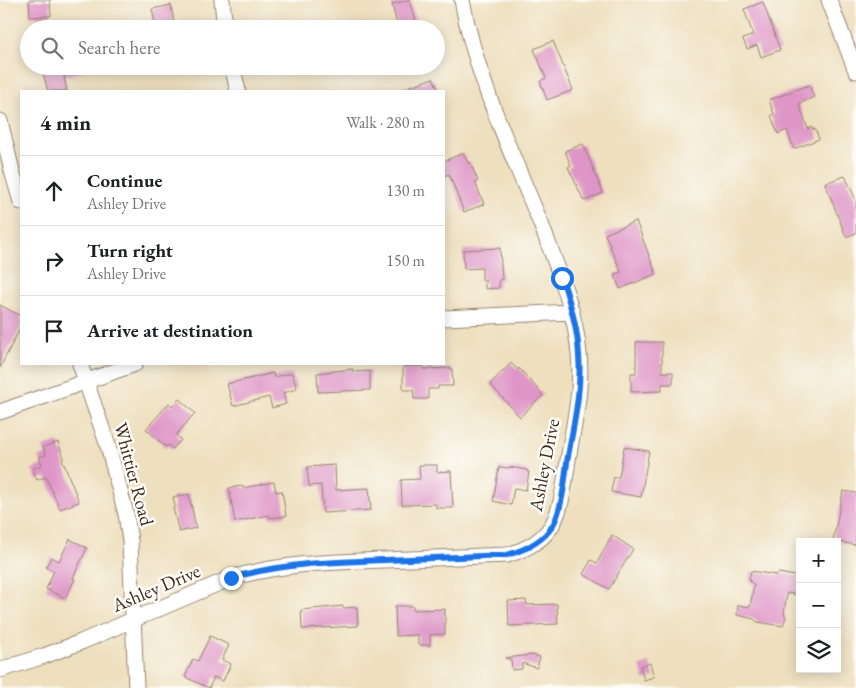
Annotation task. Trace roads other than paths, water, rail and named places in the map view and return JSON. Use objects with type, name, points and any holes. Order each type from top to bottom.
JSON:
[{"type":"street","points":[[222,0],[224,20]]},
{"type":"street","name":"Ashley Drive","points":[[0,670],[44,656],[231,578],[261,570],[289,565],[329,562],[507,555],[533,546],[554,524],[562,495],[579,384],[579,356],[572,312],[562,278],[474,51],[462,0]]},
{"type":"street","points":[[829,0],[856,71]]},
{"type":"street","points":[[234,75],[238,90]]},
{"type":"street","points":[[0,121],[20,199]]},
{"type":"street","points":[[445,318],[572,312]]},
{"type":"street","name":"Whittier Road","points":[[80,365],[108,446],[126,514],[130,541],[136,688]]},
{"type":"street","points":[[0,412],[132,365]]}]
